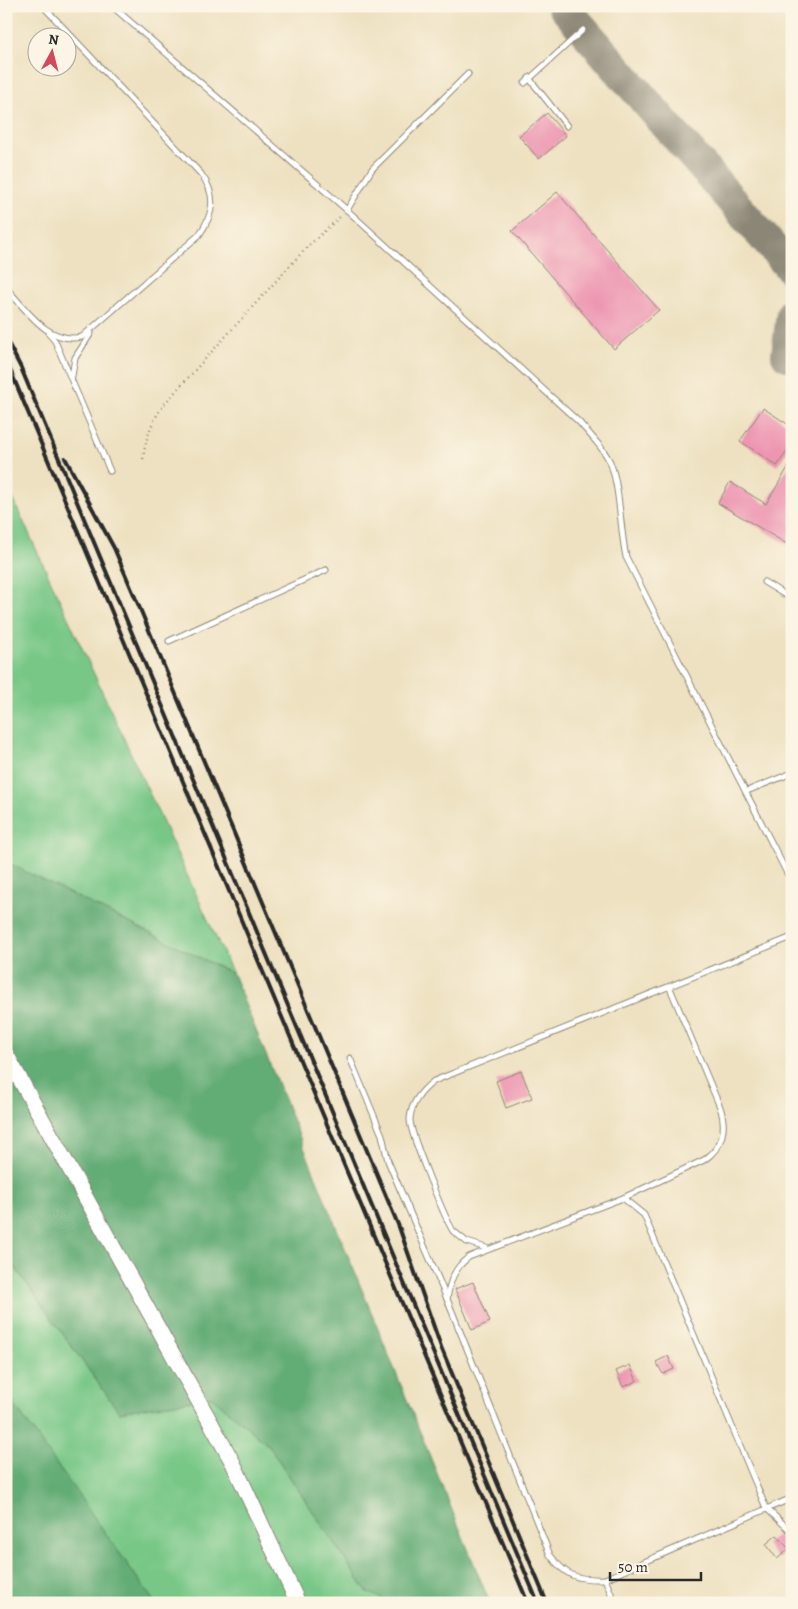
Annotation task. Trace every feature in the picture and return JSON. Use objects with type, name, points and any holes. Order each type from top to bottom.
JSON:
[{"type":"main road","points":[[6,1054],[233,1463],[298,1603]]},
{"type":"lane","points":[[43,6],[208,183],[212,198],[210,219],[199,235],[96,327],[82,337],[74,339],[66,339],[49,333]]},
{"type":"lane","points":[[112,6],[347,210],[579,422],[598,444],[609,461],[614,478],[620,530],[626,557],[747,790],[792,883]]},
{"type":"lane","points":[[525,83],[584,30]]},
{"type":"lane","points":[[347,210],[372,169],[468,74]]},
{"type":"lane","points":[[529,78],[567,126]]},
{"type":"lane","points":[[6,288],[55,341],[110,471]]},
{"type":"lane","points":[[73,384],[72,371],[75,358],[96,327]]},
{"type":"lane","points":[[169,641],[326,570]]},
{"type":"lane","points":[[764,582],[792,599]]},
{"type":"lane","points":[[747,790],[792,773]]},
{"type":"lane","points":[[486,1248],[467,1242],[453,1231],[410,1126],[415,1101],[434,1081],[670,988],[792,937]]},
{"type":"lane","points":[[447,1299],[450,1279],[460,1263],[486,1248],[623,1198],[704,1160],[715,1150],[723,1134],[723,1117],[670,988]]},
{"type":"lane","points":[[350,1058],[382,1135],[388,1161],[447,1299],[550,1555],[566,1574],[593,1580],[605,1579],[792,1498]]},
{"type":"lane","points":[[623,1198],[644,1215],[766,1508],[792,1532]]},
{"type":"lane","points":[[605,1579],[615,1603]]},
{"type":"path","points":[[143,459],[145,440],[154,418],[166,402],[307,248],[347,210]]},
{"type":"green space","points":[[6,484],[233,974],[6,862]]},
{"type":"green space","points":[[6,862],[233,974],[490,1603],[391,1603],[366,1591],[269,1446],[212,1397],[119,1412],[6,1255]]},
{"type":"green space","points":[[6,1255],[119,1412],[212,1397],[269,1446],[366,1591],[391,1603],[155,1603],[6,1393]]},
{"type":"green space","points":[[6,1393],[155,1603],[6,1603]]},
{"type":"building","points":[[547,113],[566,136],[539,159],[519,136]]},
{"type":"building","points":[[557,192],[659,310],[614,349],[512,231]]},
{"type":"building","points":[[763,408],[792,427],[792,444],[777,466],[740,441]]},
{"type":"building","points":[[792,461],[792,547],[718,503],[730,482],[766,504]]},
{"type":"building","points":[[521,1071],[532,1098],[506,1108],[496,1081]]},
{"type":"building","points":[[473,1282],[490,1322],[472,1330],[455,1289]]},
{"type":"building","points":[[668,1356],[674,1369],[663,1374],[656,1362]]},
{"type":"building","points":[[630,1365],[637,1381],[623,1387],[616,1371]]},
{"type":"building","points":[[777,1535],[789,1549],[777,1559],[766,1544]]},
{"type":"taxiway","points":[[563,6],[792,270]]},
{"type":"taxiway","points":[[787,355],[792,314]]},
{"type":"railway","points":[[6,339],[21,368],[538,1603]]},
{"type":"railway","points":[[6,360],[528,1603]]},
{"type":"railway","points":[[65,458],[114,548],[138,604],[399,1227],[441,1347],[547,1603]]}]
